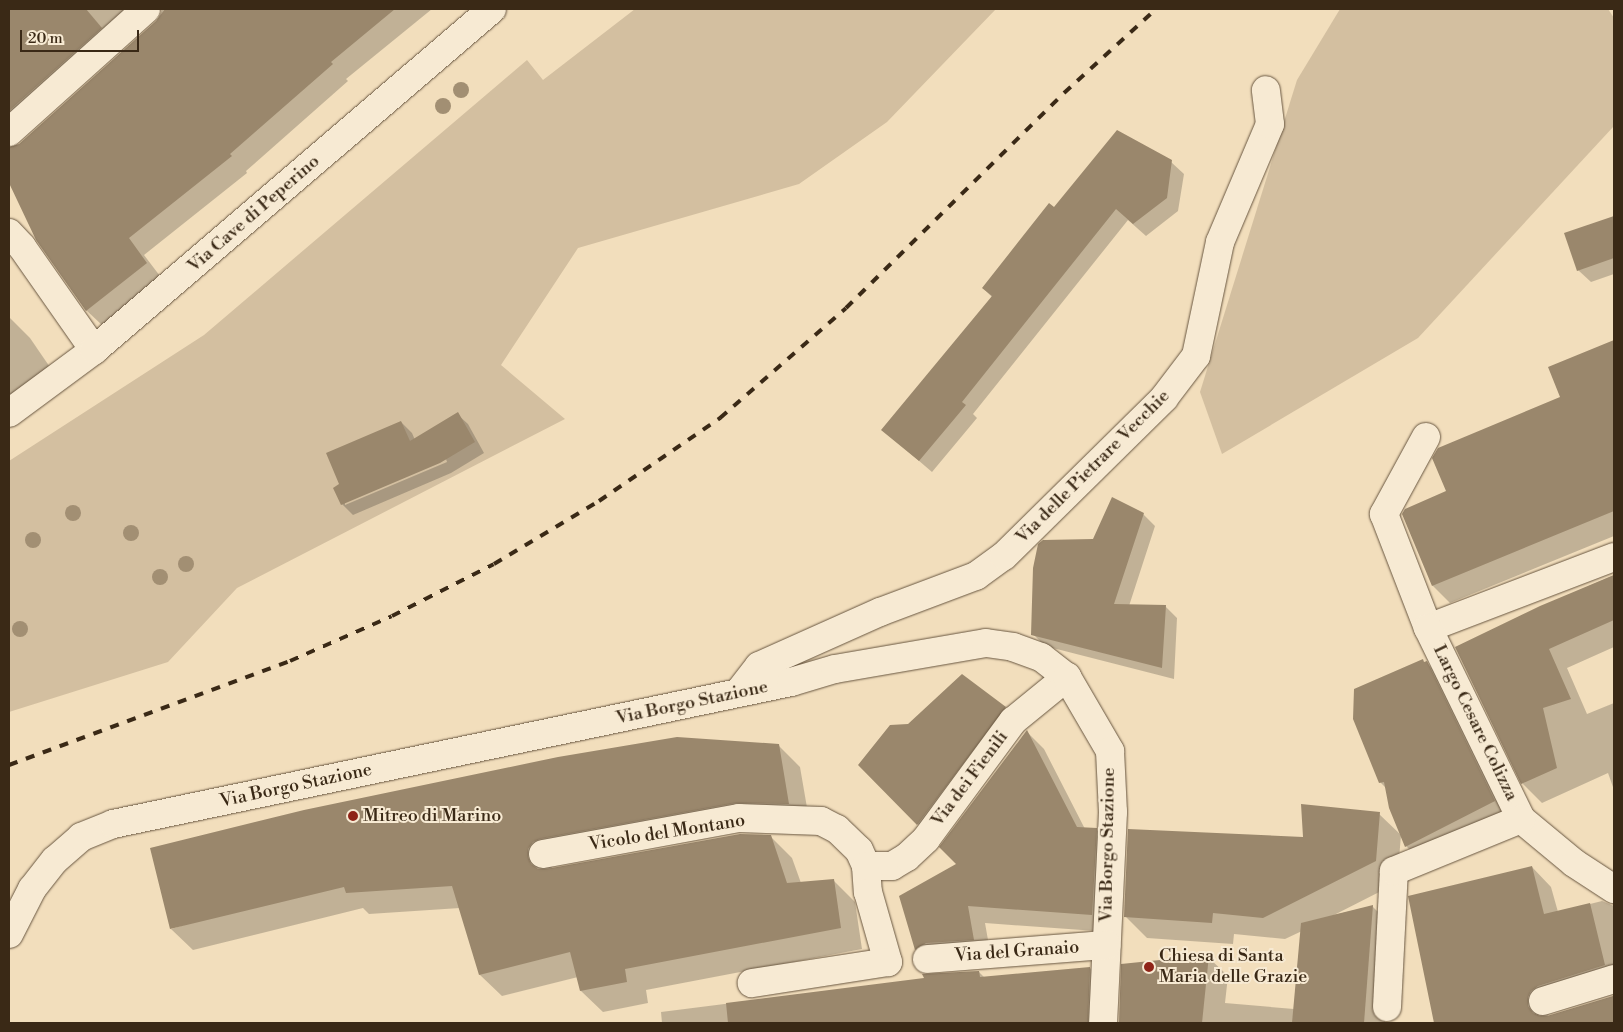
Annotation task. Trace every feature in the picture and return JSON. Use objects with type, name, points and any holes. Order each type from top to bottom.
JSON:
[{"type":"street","points":[[9,132],[146,9]]},
{"type":"street","name":"Via Cave di Peperino","points":[[9,413],[94,350],[492,9]]},
{"type":"street","name":"Via delle Pietrare Vecchie","points":[[738,693],[759,666],[880,612],[976,576],[1004,556],[1164,398],[1196,356],[1220,242],[1270,124],[1266,90]]},
{"type":"street","points":[[13,245],[94,350]]},
{"type":"street","name":"Largo Cesare Colizza","points":[[1426,437],[1384,514],[1428,628],[1521,819],[1574,863],[1614,889]]},
{"type":"street","name":"Largo Cesare Colizza","points":[[1428,628],[1614,557]]},
{"type":"street","name":"Via Borgo Stazione","points":[[9,934],[32,889],[55,860],[81,837],[113,824],[791,682],[835,669],[986,643],[1013,647],[1040,656],[1067,677],[1110,751],[1113,812],[1104,1023]]},
{"type":"street","name":"Via dei Fienili","points":[[866,866],[892,866],[907,857],[926,839],[1013,721],[1067,677]]},
{"type":"street","name":"Vicolo del Montano","points":[[544,854],[739,818],[822,821],[838,829],[850,839],[859,850],[866,866]]},
{"type":"street","name":"Largo Cesare Colizza","points":[[1387,1007],[1394,871],[1521,819]]},
{"type":"street","points":[[752,983],[888,962],[868,892],[866,866]]},
{"type":"street","name":"Via del Granaio","points":[[927,959],[1106,945]]},
{"type":"street","points":[[1543,1001],[1614,979]]},
{"type":"shaded area","points":[[635,9],[996,9],[887,122],[799,184],[578,248],[501,365],[565,419],[237,588],[168,662],[9,712],[9,461],[204,335],[527,60],[543,80]]},
{"type":"shaded area","points":[[1340,9],[1608,9],[1614,18],[1614,126],[1418,338],[1222,454],[1200,392],[1297,80]]},
{"type":"building","points":[[9,9],[86,9],[102,28],[9,111]]},
{"type":"building","points":[[165,9],[395,9],[331,62],[333,64],[230,154],[232,156],[129,238],[147,263],[86,311],[36,240],[9,183],[9,147],[19,144],[156,21]]},
{"type":"building","points":[[1117,130],[1172,160],[1167,198],[1133,224],[1116,209],[962,402],[966,405],[919,461],[881,430],[992,296],[982,288],[1049,203],[1054,207]]},
{"type":"building","points":[[1614,216],[1614,258],[1577,271],[1564,233]]},
{"type":"building","points":[[1614,340],[1614,511],[1432,586],[1402,514],[1405,509],[1446,491],[1432,458],[1438,448],[1560,397],[1548,367]]},
{"type":"building","points":[[458,412],[475,442],[440,463],[341,505],[333,488],[339,484],[326,453],[401,421],[410,441]]},
{"type":"building","points":[[1112,497],[1144,513],[1114,604],[1166,605],[1162,668],[1031,635],[1033,568],[1038,544],[1043,540],[1093,539]]},
{"type":"building","points":[[1614,575],[1614,620],[1549,649],[1571,699],[1543,708],[1557,768],[1521,784],[1455,647],[1540,606]]},
{"type":"building","points":[[1423,659],[1424,662],[1427,661],[1495,801],[1405,847],[1389,808],[1384,782],[1379,783],[1353,719],[1354,689]]},
{"type":"building","points":[[962,674],[1006,707],[917,825],[858,765],[890,725],[908,724]]},
{"type":"building","points":[[1027,730],[1077,827],[1097,828],[1092,915],[968,906],[974,940],[926,943],[915,950],[899,896],[956,864],[939,847]]},
{"type":"building","points":[[677,737],[779,744],[789,804],[736,803],[540,839],[533,842],[528,849],[528,857],[531,864],[538,869],[546,869],[740,834],[771,835],[787,883],[834,879],[841,928],[625,969],[627,982],[580,991],[570,952],[479,975],[452,886],[346,893],[344,887],[170,929],[150,848],[304,810],[558,757]]},
{"type":"building","points":[[1301,804],[1380,812],[1376,861],[1263,918],[1213,913],[1212,923],[1124,917],[1128,829],[1303,837]]},
{"type":"building","points":[[1532,866],[1544,914],[1590,903],[1605,965],[1538,986],[1531,991],[1528,997],[1528,1006],[1533,1013],[1547,1016],[1613,996],[1614,1023],[1434,1023],[1408,896]]},
{"type":"building","points":[[1373,905],[1364,1023],[1292,1023],[1301,923]]},
{"type":"building","points":[[1209,955],[1202,1023],[1119,1023],[1121,964]]},
{"type":"building","points":[[1090,967],[1088,1023],[728,1023],[726,1003],[924,978],[922,974],[979,971],[980,977]]},
{"type":"railway","points":[[9,765],[290,661],[392,616],[494,564],[599,501],[720,418],[846,308],[1064,93],[1156,9]]},
{"type":"place","name":"Mitreo di Marino","points":[[353,816]]},
{"type":"place","name":"Chiesa di Santa Maria delle Grazie","points":[[1149,967]]}]
